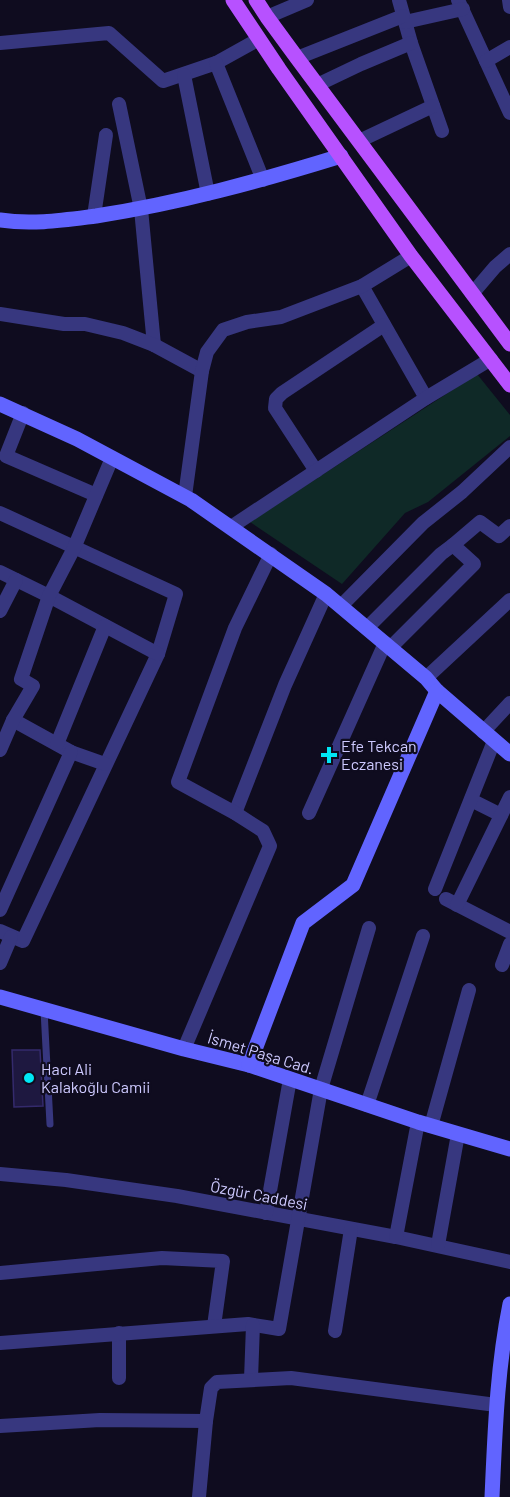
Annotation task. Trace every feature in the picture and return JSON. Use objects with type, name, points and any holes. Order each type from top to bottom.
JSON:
[{"type":"main road","points":[[233,0],[411,256],[510,385]]},
{"type":"main road","points":[[256,0],[510,343]]},
{"type":"main road","points":[[0,220],[51,222],[141,209],[263,180],[341,156]]},
{"type":"main road","points":[[0,404],[77,439],[185,496],[271,554],[341,606],[426,678],[437,691],[510,754]]},
{"type":"main road","points":[[249,1065],[303,923],[353,885],[437,691]]},
{"type":"main road","name":"İsmet Paşa Cad.","points":[[0,997],[249,1065],[425,1124],[510,1149]]},
{"type":"main road","points":[[492,1497],[496,1405],[505,1368],[510,1304]]},
{"type":"street","points":[[267,17],[307,0]]},
{"type":"street","points":[[399,0],[411,43],[442,131]]},
{"type":"street","points":[[509,0],[510,7]]},
{"type":"street","points":[[297,58],[404,19],[460,4],[510,111]]},
{"type":"street","points":[[0,43],[109,33],[164,81],[216,63],[259,39]]},
{"type":"street","points":[[317,85],[411,43]]},
{"type":"street","points":[[486,61],[510,47]]},
{"type":"street","points":[[216,63],[263,180]]},
{"type":"street","points":[[184,75],[208,194]]},
{"type":"street","points":[[118,104],[141,209],[154,345]]},
{"type":"street","points":[[359,141],[433,106]]},
{"type":"street","points":[[94,216],[106,135]]},
{"type":"street","points":[[472,294],[495,267],[510,254]]},
{"type":"street","points":[[185,496],[202,371],[207,352],[223,330],[247,322],[280,317],[362,286],[411,256]]},
{"type":"street","points":[[362,286],[426,398]]},
{"type":"street","points":[[0,314],[64,324],[86,324],[123,333],[154,345],[202,371]]},
{"type":"street","points":[[316,471],[275,408],[276,399],[384,325]]},
{"type":"street","points":[[231,527],[426,398],[491,359]]},
{"type":"street","points":[[23,413],[6,456],[96,495]]},
{"type":"street","points":[[341,606],[423,524],[462,492],[510,447]]},
{"type":"street","points":[[0,750],[8,721],[33,686],[21,679],[50,596],[74,548],[112,458]]},
{"type":"street","points":[[0,513],[176,594],[158,654],[22,941],[5,934],[0,963]]},
{"type":"street","points":[[367,628],[441,554],[480,522],[499,536],[510,526]]},
{"type":"street","points":[[309,813],[387,646],[474,564],[453,545]]},
{"type":"street","points":[[184,1049],[270,846],[263,831],[178,782],[236,628],[271,554]]},
{"type":"street","points":[[0,572],[158,654]]},
{"type":"street","points":[[0,611],[16,580]]},
{"type":"street","points":[[235,813],[285,685],[326,594]]},
{"type":"street","points":[[426,678],[510,600]]},
{"type":"street","points":[[57,744],[105,626]]},
{"type":"street","points":[[446,898],[489,736],[510,703]]},
{"type":"street","points":[[8,721],[71,752],[105,764]]},
{"type":"street","points":[[0,910],[71,752]]},
{"type":"street","points":[[446,898],[501,815],[510,797]]},
{"type":"street","points":[[471,800],[501,815]]},
{"type":"street","points":[[446,898],[510,932]]},
{"type":"street","points":[[0,1342],[253,1324],[279,1329],[321,1089],[369,927]]},
{"type":"street","points":[[367,1105],[423,936]]},
{"type":"street","points":[[502,965],[510,944]]},
{"type":"street","points":[[396,1237],[425,1124],[469,990]]},
{"type":"street","points":[[266,1213],[290,1079]]},
{"type":"street","points":[[438,1245],[458,1134]]},
{"type":"street","name":"Özgür Caddesi","points":[[0,1174],[66,1180],[177,1196],[438,1245],[510,1262]]},
{"type":"street","points":[[335,1331],[351,1228]]},
{"type":"street","points":[[0,1273],[162,1258],[223,1261],[214,1326]]},
{"type":"street","points":[[251,1379],[253,1324]]},
{"type":"street","points":[[119,1333],[119,1378]]},
{"type":"street","points":[[199,1497],[211,1388],[217,1382],[291,1378],[496,1405]]},
{"type":"street","points":[[0,1426],[100,1420],[206,1421]]},
{"type":"lane","points":[[44,1009],[50,1124]]},
{"type":"green space","points":[[477,374],[510,415],[510,436],[428,502],[405,513],[342,584],[250,522]]},
{"type":"building","name":"Hacı Ali Kalakoğlu Camii","points":[[12,1050],[40,1050],[43,1106],[14,1107]]},
{"type":"place","name":"Efe Tekcan Eczanesi","points":[[329,755]]},
{"type":"place","name":"Hacı Ali Kalakoğlu Camii","points":[[29,1078]]}]
